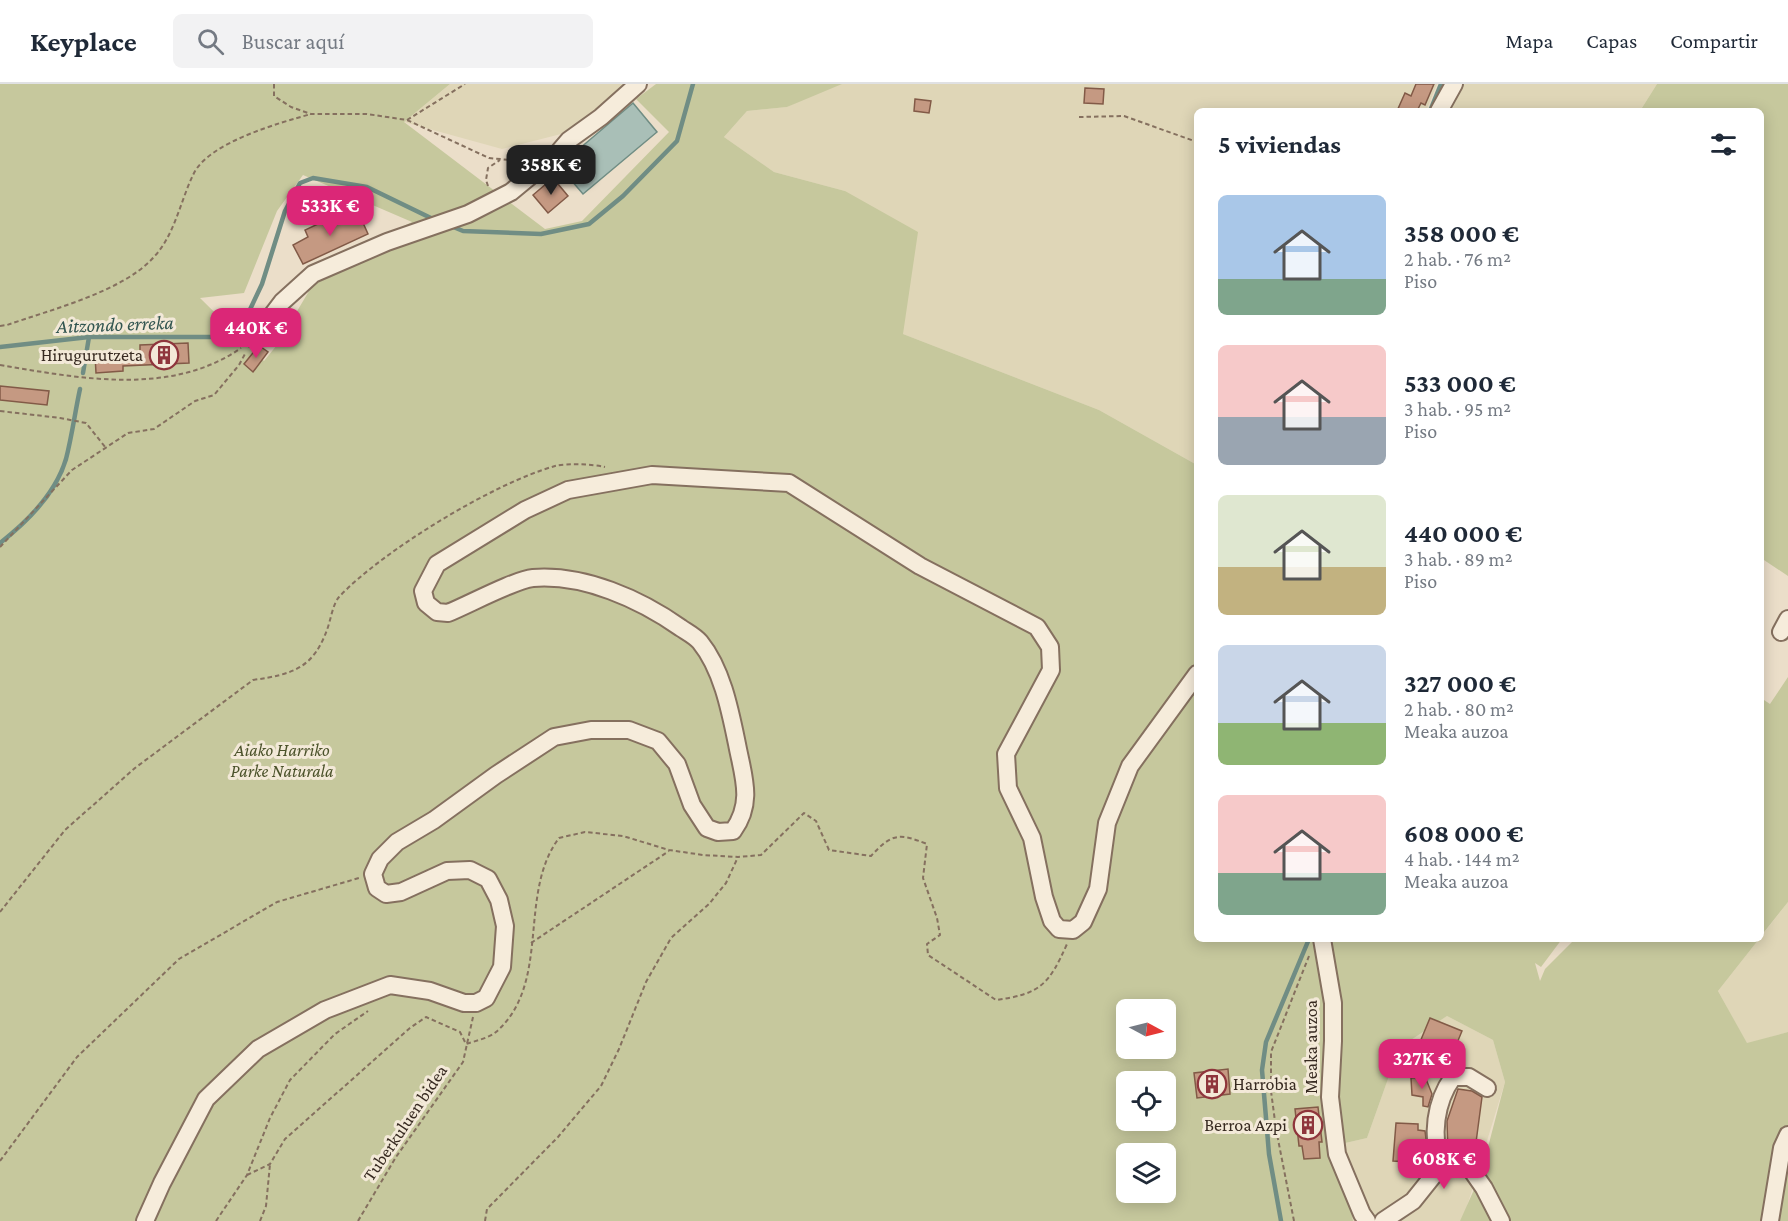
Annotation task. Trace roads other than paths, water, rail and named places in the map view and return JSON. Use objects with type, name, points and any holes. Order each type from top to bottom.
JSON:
[{"type":"street","points":[[254,339],[282,302],[313,274],[358,254],[489,204],[530,178],[569,140],[601,117],[638,84]]},
{"type":"street","points":[[1441,108],[1454,84]]},
{"type":"street","points":[[146,1221],[162,1183],[206,1099],[258,1049],[325,1010],[390,985],[430,991],[464,1003],[476,1003],[486,998],[502,967],[505,926],[499,900],[488,879],[470,870],[447,871],[401,892],[386,894],[377,888],[373,874],[380,859],[397,842],[434,820],[496,775],[554,737],[591,730],[629,730],[658,741],[677,764],[693,805],[707,828],[718,832],[733,831],[743,817],[746,792],[732,720],[717,672],[699,641],[658,612],[592,584],[564,579],[531,578],[448,613],[437,612],[426,603],[423,591],[437,564],[525,510],[568,490],[652,475],[789,483],[921,566],[1037,627],[1050,647],[1051,670],[1006,754],[1008,788],[1032,838],[1052,921],[1059,929],[1073,930],[1083,922],[1098,889],[1107,823],[1130,766],[1194,678]]},
{"type":"street","name":"Meaka auzoa","points":[[1323,942],[1333,1003],[1330,1097],[1337,1154],[1367,1221]]},
{"type":"street","points":[[1441,1166],[1435,1148],[1436,1124],[1444,1089],[1453,1077],[1468,1077],[1486,1088]]},
{"type":"street","points":[[1770,1221],[1782,1148],[1788,1135]]},
{"type":"street","points":[[1383,1221],[1413,1201],[1441,1166],[1452,1163],[1470,1167],[1501,1221]]},
{"type":"water","points":[[633,103],[657,132],[583,194],[559,166]]},
{"type":"waterway","name":"Aitzondo erreka","points":[[451,226],[463,231],[541,234],[589,224],[623,196],[677,141],[693,84]]},
{"type":"waterway","points":[[1431,108],[1441,84]]},
{"type":"waterway","name":"Aitzondo erreka","points":[[0,347],[89,337],[211,337],[233,329],[246,318],[262,284],[285,211],[300,183],[313,178],[367,187],[435,220]]},
{"type":"waterway","points":[[83,373],[89,337]]},
{"type":"waterway","points":[[0,543],[30,516],[55,484],[66,459],[80,389]]},
{"type":"waterway","points":[[1281,1221],[1269,1154],[1262,1070],[1266,1042],[1308,942]]},
{"type":"place","name":"Hirugurutzeta","points":[[164,355]]},
{"type":"place","name":"Harrobia","points":[[1212,1084]]},
{"type":"place","name":"Berroa Azpi","points":[[1308,1125]]},
{"type":"park label","name":"Aiako Harriko Parke Naturala","points":[[282,760]]}]
